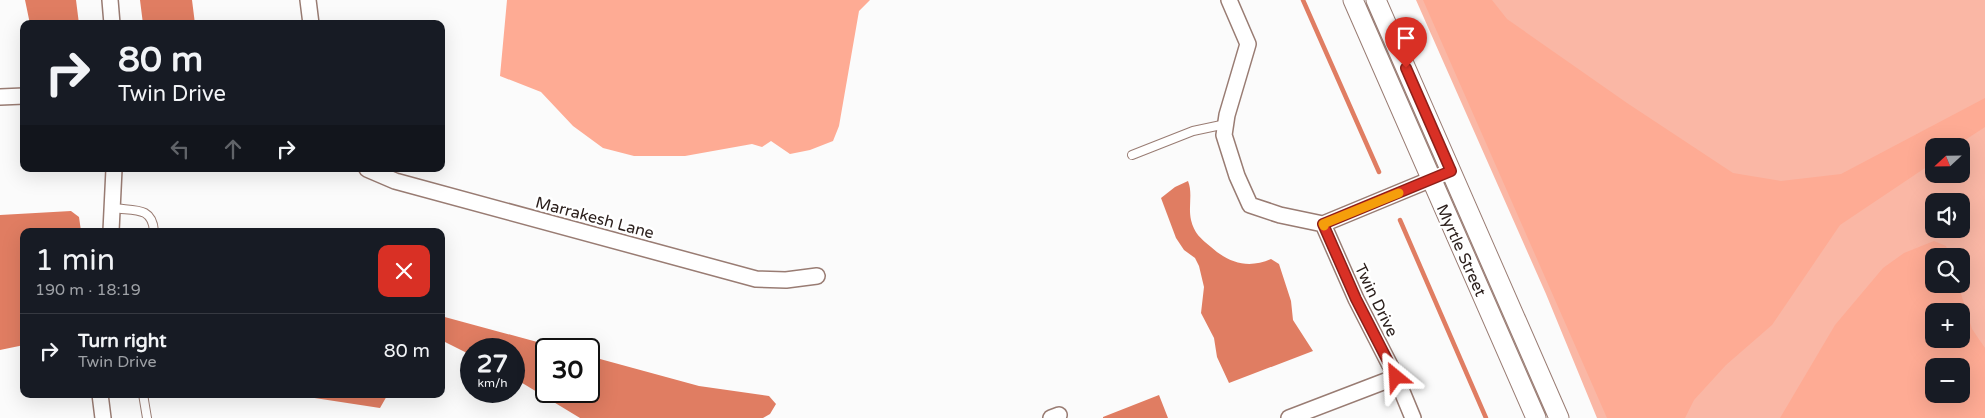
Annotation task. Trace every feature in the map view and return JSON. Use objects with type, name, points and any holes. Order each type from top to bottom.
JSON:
[{"type":"street","points":[[110,0],[112,20]]},
{"type":"street","points":[[308,0],[310,20]]},
{"type":"street","points":[[1228,0],[1248,44],[1224,135],[1237,176],[1250,205],[1280,215],[1323,224],[1451,171]]},
{"type":"street","name":"Myrtle Street","points":[[1353,0],[1536,418]]},
{"type":"street","name":"Myrtle Street","points":[[1376,0],[1559,418]]},
{"type":"street","points":[[0,97],[20,96]]},
{"type":"street","points":[[111,228],[114,172]]},
{"type":"street","name":"Marrakesh Lane","points":[[374,172],[396,181],[756,279],[786,280],[817,276]]},
{"type":"street","name":"Twin Drive","points":[[1323,224],[1356,299],[1396,377],[1413,418]]},
{"type":"street","points":[[1289,418],[1396,377]]},
{"type":"street","points":[[100,398],[103,418]]},
{"type":"lane","points":[[1132,155],[1193,130],[1226,124]]},
{"type":"lane","points":[[113,208],[146,213],[153,220],[154,228]]},
{"type":"lane","points":[[144,398],[147,418]]},
{"type":"shaded area","points":[[25,0],[76,0],[78,20],[29,20]]},
{"type":"shaded area","points":[[140,0],[192,0],[194,20],[142,20]]},
{"type":"shaded area","points":[[507,0],[870,0],[859,11],[839,126],[833,141],[810,150],[790,154],[771,141],[762,147],[752,144],[685,156],[634,156],[603,148],[573,126],[541,92],[500,76]]},
{"type":"shaded area","points":[[1416,0],[1985,0],[1985,418],[1597,418],[1546,294]]},
{"type":"shaded area","points":[[1423,0],[1492,0],[1507,19],[1627,103],[1733,173],[1781,181],[1841,174],[1985,98],[1985,127],[1968,138],[1925,138],[1925,168],[1840,225],[1772,325],[1726,365],[1694,400],[1685,418],[1607,418]]},
{"type":"shaded area","points":[[1188,181],[1192,225],[1204,241],[1218,253],[1239,263],[1254,264],[1271,259],[1279,264],[1291,301],[1293,320],[1313,351],[1229,383],[1217,357],[1214,338],[1201,313],[1204,287],[1199,266],[1195,258],[1184,250],[1176,238],[1161,198],[1175,187]]},
{"type":"shaded area","points":[[71,211],[79,217],[81,228],[20,228],[20,346],[0,350],[0,215]]},
{"type":"shaded area","points":[[1934,241],[1946,246],[1947,248],[1925,248],[1925,293],[1961,293],[1964,303],[1925,303],[1925,348],[1970,348],[1970,323],[1972,329],[1985,348],[1985,418],[1780,418],[1835,325],[1883,268],[1904,253]]},
{"type":"shaded area","points":[[445,317],[522,338],[460,338],[460,350],[445,342]]},
{"type":"shaded area","points":[[525,339],[535,341],[535,391],[525,385]]},
{"type":"shaded area","points":[[600,359],[699,386],[769,396],[776,404],[770,414],[763,418],[580,418],[555,403],[600,403]]},
{"type":"shaded area","points":[[1159,395],[1168,418],[1103,418],[1103,417]]},
{"type":"shaded area","points":[[315,398],[386,398],[380,408]]},
{"type":"waterway","points":[[1303,0],[1379,172]]},
{"type":"waterway","points":[[1400,220],[1486,418]]},
{"type":"slow traffic","points":[[1324,226],[1323,224],[1399,193]]},
{"type":"route","points":[[1396,377],[1356,299],[1323,224],[1451,171],[1406,68]]}]
